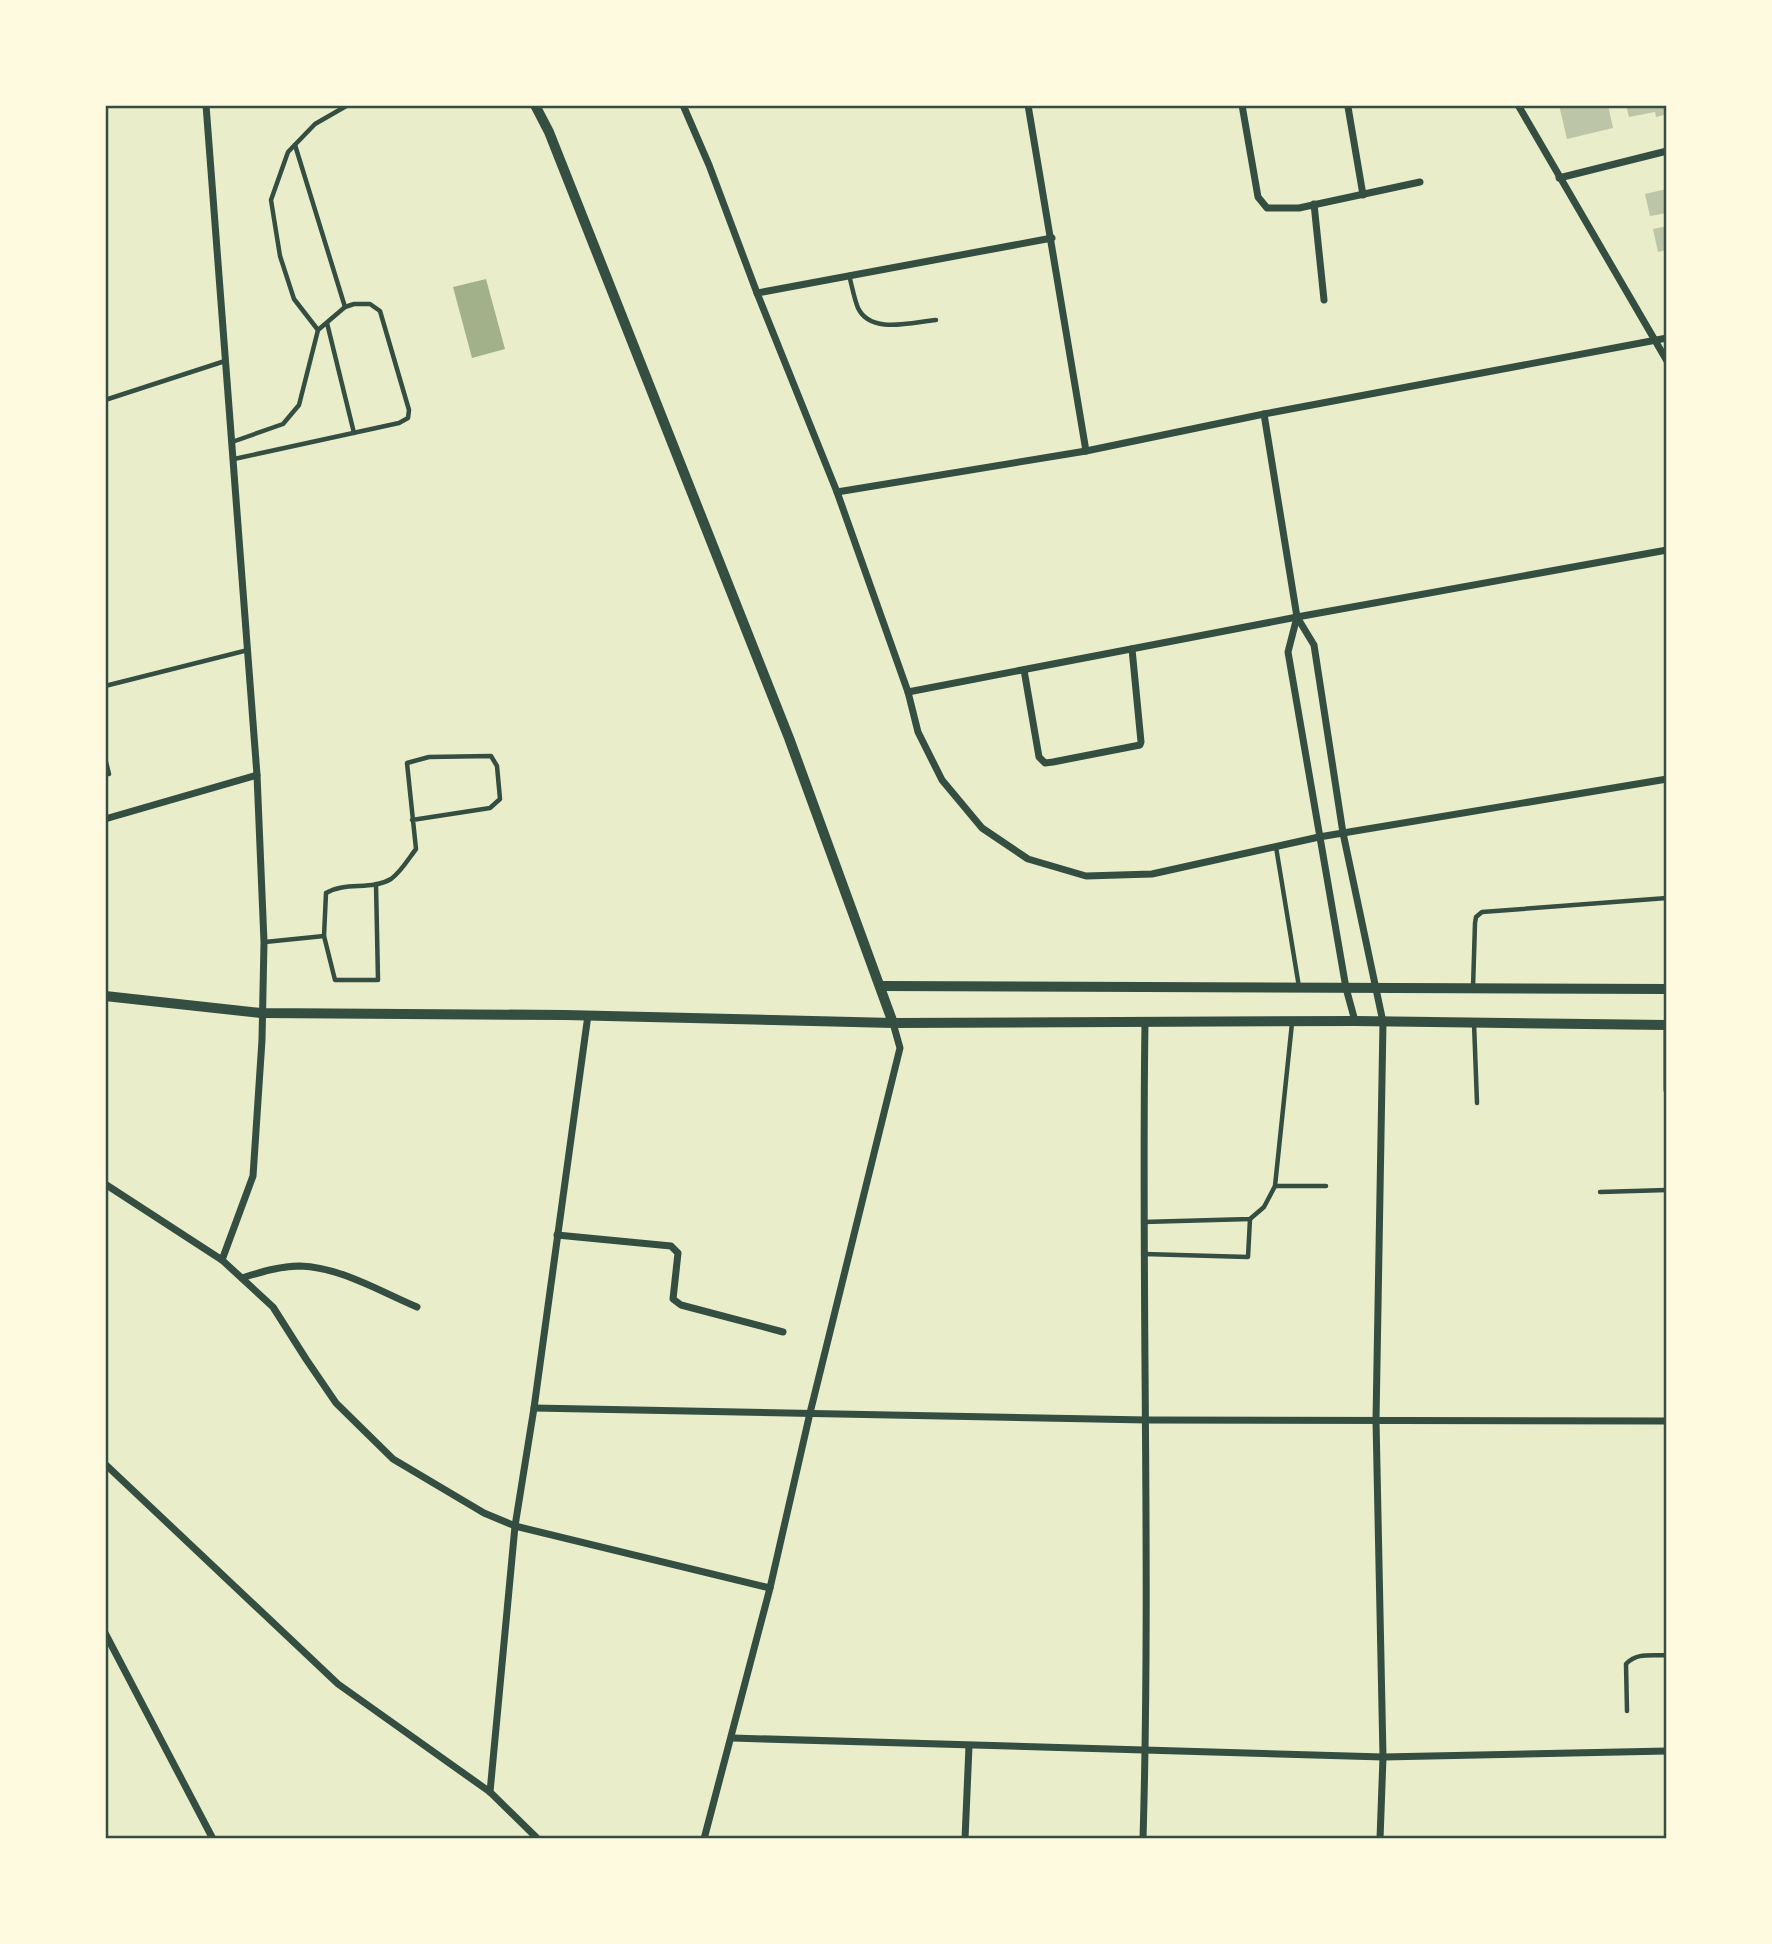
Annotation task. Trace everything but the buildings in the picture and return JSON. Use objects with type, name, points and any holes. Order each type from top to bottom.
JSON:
[{"type":"street","points":[[206,105],[257,775],[264,942],[262,1040],[253,1176],[222,1260]]},
{"type":"street","points":[[535,105],[549,132],[789,738],[881,986],[900,1048],[770,1588],[704,1839]]},
{"type":"street","points":[[683,105],[837,492],[908,692],[918,732],[942,780],[982,828],[1028,859],[1086,876],[1152,874],[1319,836],[1667,779]]},
{"type":"street","points":[[1028,105],[1086,451]]},
{"type":"street","points":[[1242,105],[1258,197],[1266,208],[1314,204],[1420,182]]},
{"type":"street","points":[[1518,105],[1667,361]]},
{"type":"street","points":[[1348,107],[1363,195]]},
{"type":"street","points":[[1559,178],[1667,150]]},
{"type":"street","points":[[1314,204],[1324,300]]},
{"type":"street","points":[[757,293],[1052,238]]},
{"type":"street","points":[[837,492],[1086,451],[1264,414],[1667,338]]},
{"type":"street","points":[[1264,414],[1297,617],[1314,645],[1343,833],[1383,1022],[1376,1420],[1383,1757],[1380,1839]]},
{"type":"street","points":[[908,692],[1297,617],[1667,550]]},
{"type":"street","points":[[1297,617],[1287,652],[1346,988],[1355,1021]]},
{"type":"street","points":[[1024,670],[1039,757],[1045,763],[1140,745],[1132,649]]},
{"type":"street","points":[[105,819],[257,775]]},
{"type":"street","points":[[881,986],[1667,989]]},
{"type":"street","points":[[105,996],[261,1013],[588,1015],[893,1023],[1355,1021],[1667,1025],[1667,1090]]},
{"type":"street","points":[[490,1792],[515,1526],[534,1408],[588,1015]]},
{"type":"street","points":[[1143,1839],[1146,1748],[1147,1420],[1142,1222],[1145,1022]]},
{"type":"street","points":[[105,1184],[222,1260],[273,1307],[336,1403],[393,1459],[484,1513],[515,1526],[770,1588]]},
{"type":"street","points":[[557,1235],[671,1246],[678,1253],[673,1299],[681,1305],[783,1332]]},
{"type":"street","points":[[242,1278],[276,1268],[301,1266],[321,1269],[417,1307]]},
{"type":"street","points":[[534,1408],[1147,1420],[1667,1421]]},
{"type":"street","points":[[105,1464],[338,1684],[490,1792],[538,1839]]},
{"type":"street","points":[[105,1633],[108,1647],[213,1839]]},
{"type":"street","points":[[732,1738],[1383,1757],[1667,1751]]},
{"type":"street","points":[[965,1839],[969,1746]]},
{"type":"lane","points":[[318,330],[294,299],[280,256],[271,200],[288,152],[315,124],[348,105]]},
{"type":"lane","points":[[295,145],[345,307]]},
{"type":"lane","points":[[849,275],[859,310],[868,320],[878,325],[936,320]]},
{"type":"lane","points":[[232,442],[283,424],[299,405],[318,330],[345,307],[370,304],[380,311],[410,410],[408,418],[398,423],[233,459]]},
{"type":"lane","points":[[327,323],[354,433]]},
{"type":"lane","points":[[105,400],[225,360]]},
{"type":"lane","points":[[105,686],[248,650]]},
{"type":"lane","points":[[376,884],[378,980],[335,980],[324,936],[326,893],[336,887],[376,884],[391,879],[416,849],[412,820],[407,763],[429,757],[491,756],[497,766],[500,799],[490,808],[412,820]]},
{"type":"lane","points":[[105,758],[109,774]]},
{"type":"lane","points":[[1276,846],[1300,988]]},
{"type":"lane","points":[[1473,989],[1475,923],[1476,917],[1482,912],[1667,898]]},
{"type":"lane","points":[[264,942],[324,936]]},
{"type":"lane","points":[[1142,1222],[1250,1219],[1264,1207],[1275,1186],[1292,1022]]},
{"type":"lane","points":[[1474,1022],[1477,1103]]},
{"type":"lane","points":[[1275,1186],[1326,1186]]},
{"type":"lane","points":[[1600,1192],[1667,1190]]},
{"type":"lane","points":[[1143,1254],[1248,1257],[1250,1219]]},
{"type":"lane","points":[[1628,1711],[1626,1664],[1639,1656],[1667,1655]]},
{"type":"shaded area","points":[[486,279],[505,349],[472,358],[453,287]]}]
